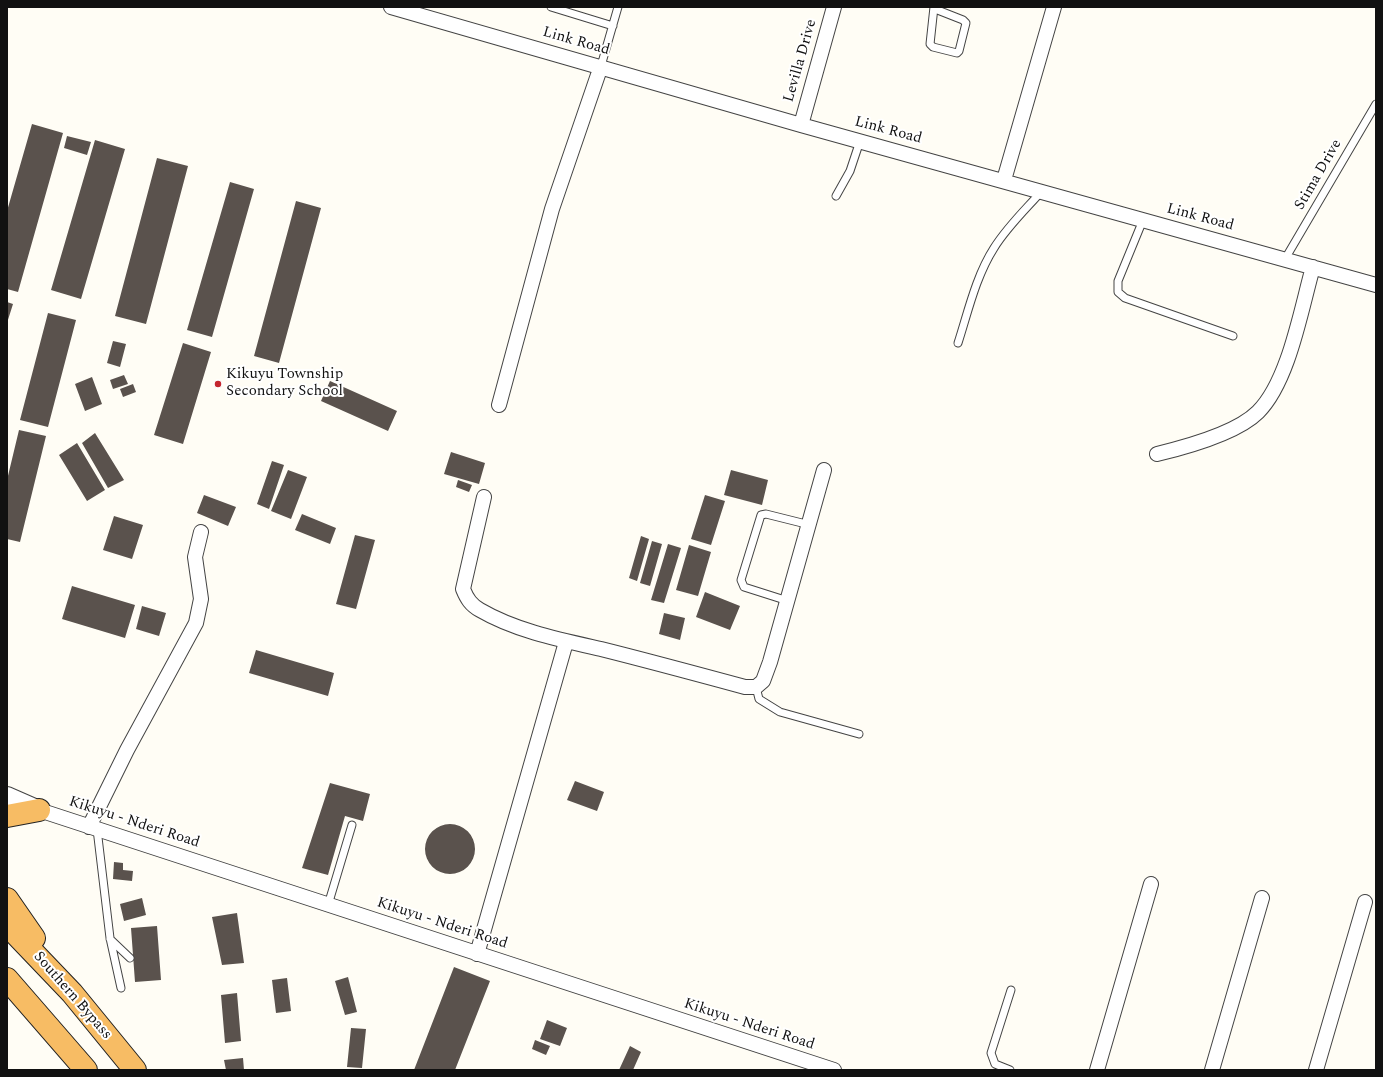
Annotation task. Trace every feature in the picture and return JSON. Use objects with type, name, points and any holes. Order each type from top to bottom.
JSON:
[{"type":"highway","points":[[7,816],[39,810]]},
{"type":"highway","points":[[7,899],[72,993]]},
{"type":"highway","name":"Southern Bypass","points":[[7,925],[72,993],[135,1070]]},
{"type":"highway","points":[[7,979],[86,1070]]},
{"type":"street","name":"Link Road","points":[[391,7],[407,9],[801,125],[1376,284]]},
{"type":"street","name":"Levilla Drive","points":[[801,125],[834,7]]},
{"type":"street","points":[[1004,180],[1054,7]]},
{"type":"street","points":[[500,405],[552,209],[601,66]]},
{"type":"street","points":[[1157,454],[1187,446],[1218,434],[1244,422],[1258,412],[1271,396],[1290,352],[1313,267]]},
{"type":"street","points":[[484,497],[464,579],[463,590],[470,603],[486,612],[528,630],[566,642],[601,649],[745,687],[756,687],[763,681],[770,662],[810,525],[824,470]]},
{"type":"street","points":[[93,828],[127,750],[196,622],[201,599],[195,557],[201,532]]},
{"type":"street","points":[[477,954],[566,642]]},
{"type":"street","points":[[7,796],[39,810]]},
{"type":"street","name":"Kikuyu - Nderi Road","points":[[39,810],[477,954],[806,1066],[834,1070]]},
{"type":"street","points":[[1097,1070],[1151,884]]},
{"type":"street","points":[[1212,1070],[1262,898]]},
{"type":"street","points":[[1316,1070],[1365,902]]},
{"type":"lane","points":[[551,7],[613,26]]},
{"type":"lane","points":[[601,66],[618,7]]},
{"type":"lane","points":[[935,8],[963,20],[966,23],[957,53],[933,47],[930,44],[935,8]]},
{"type":"lane","name":"Stima Drive","points":[[1285,259],[1376,104]]},
{"type":"lane","points":[[836,196],[850,171],[860,141]]},
{"type":"lane","points":[[958,343],[981,273],[993,249],[1003,234],[1041,191]]},
{"type":"lane","points":[[1143,220],[1118,281],[1118,292],[1125,298],[1233,336]]},
{"type":"lane","points":[[788,601],[744,587],[740,580],[762,516],[766,514],[810,525]]},
{"type":"lane","points":[[756,687],[759,699],[780,712],[859,734]]},
{"type":"lane","points":[[328,905],[352,825]]},
{"type":"lane","points":[[93,828],[110,938],[121,988]]},
{"type":"lane","points":[[110,938],[130,958]]},
{"type":"lane","points":[[1010,1070],[995,1064],[991,1053],[1011,990]]},
{"type":"building","points":[[32,124],[63,133],[18,292],[7,289],[7,211]]},
{"type":"building","points":[[67,136],[91,142],[87,155],[64,148]]},
{"type":"building","points":[[95,140],[125,149],[81,299],[51,290]]},
{"type":"building","points":[[157,158],[188,166],[146,324],[115,316]]},
{"type":"building","points":[[230,182],[254,189],[212,337],[187,330]]},
{"type":"building","points":[[296,201],[321,208],[279,363],[254,356]]},
{"type":"building","points":[[7,302],[13,304],[7,323]]},
{"type":"building","points":[[48,313],[76,320],[48,427],[20,420]]},
{"type":"building","points":[[113,341],[126,344],[120,367],[107,363]]},
{"type":"building","points":[[183,343],[211,352],[183,444],[154,435]]},
{"type":"building","points":[[124,375],[128,384],[113,389],[110,380]]},
{"type":"building","points":[[92,377],[102,404],[85,411],[75,384]]},
{"type":"building","points":[[330,381],[397,411],[388,431],[321,401]]},
{"type":"building","points":[[133,384],[136,392],[123,397],[120,389]]},
{"type":"building","points":[[19,430],[46,436],[20,542],[7,539],[7,480]]},
{"type":"building","points":[[95,433],[124,480],[108,488],[82,443]]},
{"type":"building","points":[[77,443],[105,490],[87,501],[59,455]]},
{"type":"building","points":[[451,452],[485,463],[479,484],[444,474]]},
{"type":"building","points":[[272,461],[284,465],[269,509],[257,504]]},
{"type":"building","points":[[288,470],[307,477],[291,519],[271,511]]},
{"type":"building","points":[[731,470],[768,480],[762,505],[724,495]]},
{"type":"building","points":[[458,480],[472,485],[469,492],[456,487]]},
{"type":"building","points":[[204,495],[236,507],[228,526],[197,513]]},
{"type":"building","points":[[705,495],[725,501],[711,545],[691,539]]},
{"type":"building","points":[[302,514],[336,528],[330,544],[295,530]]},
{"type":"building","points":[[114,516],[143,525],[132,559],[103,550]]},
{"type":"building","points":[[355,535],[375,540],[356,609],[336,604]]},
{"type":"building","points":[[641,536],[649,539],[637,581],[629,578]]},
{"type":"building","points":[[652,541],[662,544],[650,586],[640,583]]},
{"type":"building","points":[[668,544],[681,548],[664,603],[651,600]]},
{"type":"building","points":[[689,545],[711,552],[698,596],[676,590]]},
{"type":"building","points":[[72,586],[135,605],[125,638],[62,619]]},
{"type":"building","points":[[705,592],[740,606],[730,630],[696,617]]},
{"type":"building","points":[[142,606],[166,613],[159,636],[136,629]]},
{"type":"building","points":[[664,613],[685,618],[680,640],[659,634]]},
{"type":"building","points":[[256,650],[334,673],[328,696],[249,673]]},
{"type":"building","points":[[575,781],[604,792],[597,811],[567,800]]},
{"type":"building","points":[[330,783],[370,794],[363,821],[345,816],[328,875],[302,868]]},
{"type":"building","points":[[445,824],[455,824],[468,831],[475,844],[475,854],[468,867],[455,874],[445,874],[436,870],[429,863],[425,854],[425,844],[429,835],[436,828]]},
{"type":"building","points":[[114,862],[123,863],[123,870],[133,871],[132,881],[113,879]]},
{"type":"building","points":[[142,898],[146,915],[124,921],[120,904]]},
{"type":"building","points":[[237,913],[244,963],[222,965],[212,917]]},
{"type":"building","points":[[157,926],[161,980],[135,982],[131,928]]},
{"type":"building","points":[[454,967],[490,981],[455,1070],[414,1070]]},
{"type":"building","points":[[348,977],[357,1012],[345,1015],[335,981]]},
{"type":"building","points":[[287,978],[291,1011],[276,1013],[272,980]]},
{"type":"building","points":[[237,993],[241,1041],[225,1043],[221,995]]},
{"type":"building","points":[[547,1020],[567,1028],[560,1046],[540,1039]]},
{"type":"building","points":[[351,1028],[366,1029],[362,1068],[347,1067]]},
{"type":"building","points":[[535,1040],[550,1046],[546,1055],[532,1049]]},
{"type":"building","points":[[630,1046],[641,1052],[633,1070],[619,1070]]},
{"type":"building","points":[[243,1058],[244,1070],[226,1070],[224,1060]]},
{"type":"place","name":"Kikuyu Township Secondary School","points":[[218,384]]}]
